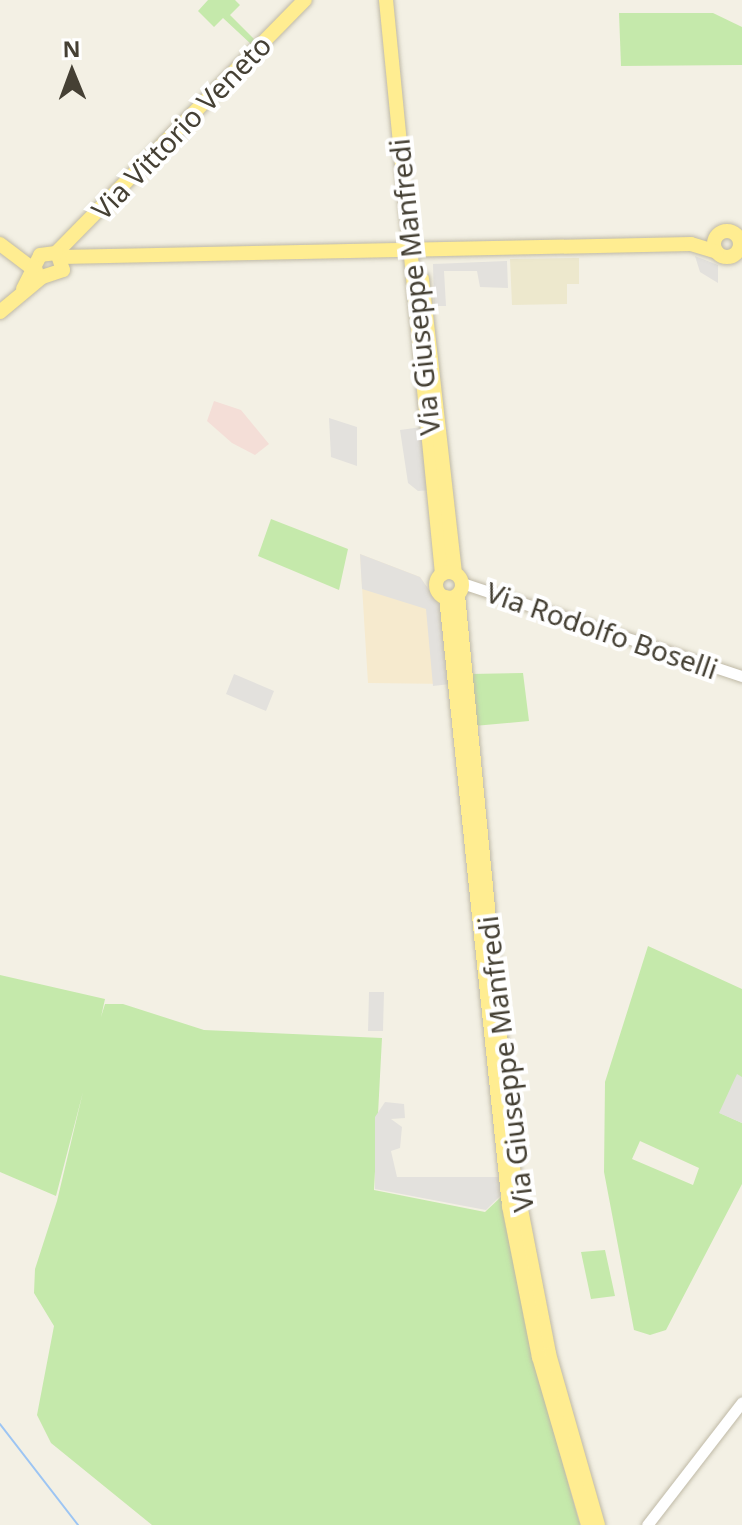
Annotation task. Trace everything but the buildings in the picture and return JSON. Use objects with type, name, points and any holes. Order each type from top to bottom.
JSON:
[{"type":"main road","name":"Via Vittorio Veneto","points":[[56,258],[305,0]]},
{"type":"main road","name":"Via Giuseppe Manfredi","points":[[386,0],[452,584],[513,1168],[549,1354],[598,1525]]},
{"type":"main road","name":"Via Giuseppe Manfredi","points":[[395,0],[414,249]]},
{"type":"main road","points":[[83,227],[87,245],[104,256]]},
{"type":"main road","points":[[0,237],[56,258],[77,259],[691,244],[717,236],[740,244]]},
{"type":"main road","points":[[717,236],[717,252]]},
{"type":"main road","points":[[0,244],[39,272]]},
{"type":"main road","points":[[691,244],[717,252],[740,244]]},
{"type":"main road","points":[[0,312],[56,258]]},
{"type":"main road","points":[[39,272],[56,258]]},
{"type":"main road","name":"Via Giuseppe Manfredi","points":[[452,584],[509,1206],[539,1357],[588,1525]]},
{"type":"street","name":"Via Rodolfo Boselli","points":[[452,584],[742,676]]},
{"type":"street","points":[[647,1525],[742,1402]]},
{"type":"shaded area","points":[[695,256],[718,265],[718,283],[700,272]]},
{"type":"shaded area","points":[[579,258],[579,284],[567,284],[567,304],[512,305],[510,259]]},
{"type":"shaded area","points":[[507,261],[508,288],[480,287],[477,271],[444,271],[446,306],[434,306],[433,264]]},
{"type":"shaded area","points":[[214,401],[241,410],[269,444],[255,455],[232,443],[207,421]]},
{"type":"shaded area","points":[[329,418],[357,427],[357,466],[331,457]]},
{"type":"shaded area","points":[[422,427],[431,490],[418,491],[408,483],[400,430]]},
{"type":"shaded area","points":[[360,554],[420,577],[440,606],[450,684],[368,683]]},
{"type":"shaded area","points":[[360,554],[420,577],[440,606],[450,684],[433,686],[426,609],[362,589]]},
{"type":"shaded area","points":[[234,674],[274,691],[266,711],[226,694]]},
{"type":"shaded area","points":[[369,992],[384,992],[383,1031],[368,1031]]},
{"type":"shaded area","points":[[737,1074],[742,1077],[742,1123],[719,1113]]},
{"type":"shaded area","points":[[385,1102],[404,1104],[405,1118],[391,1119],[402,1127],[400,1148],[391,1151],[397,1177],[499,1177],[502,1194],[486,1210],[375,1189],[375,1117]]},
{"type":"green space","points":[[208,0],[235,0],[240,5],[230,15],[256,41],[252,45],[223,18],[214,27],[198,11]]},
{"type":"green space","points":[[619,13],[713,13],[742,27],[742,65],[621,66]]},
{"type":"green space","points":[[271,519],[348,549],[339,590],[258,556]]},
{"type":"green space","points":[[523,673],[529,721],[474,726],[470,674]]},
{"type":"green space","points":[[648,946],[742,989],[742,1077],[720,1113],[742,1123],[742,1184],[666,1330],[650,1335],[634,1330],[604,1172],[605,1082]],"holes":[[[640,1141],[699,1168],[693,1185],[632,1159]]]},
{"type":"green space","points":[[0,975],[105,999],[101,1017],[105,1004],[123,1004],[204,1030],[382,1038],[374,1190],[485,1212],[502,1196],[540,1383],[580,1525],[152,1525],[51,1443],[37,1415],[54,1326],[34,1293],[35,1269],[57,1201],[83,1092],[56,1196],[0,1172]]},
{"type":"green space","points":[[605,1250],[615,1296],[591,1299],[581,1252]]},
{"type":"waterway","points":[[0,1424],[78,1525]]}]
